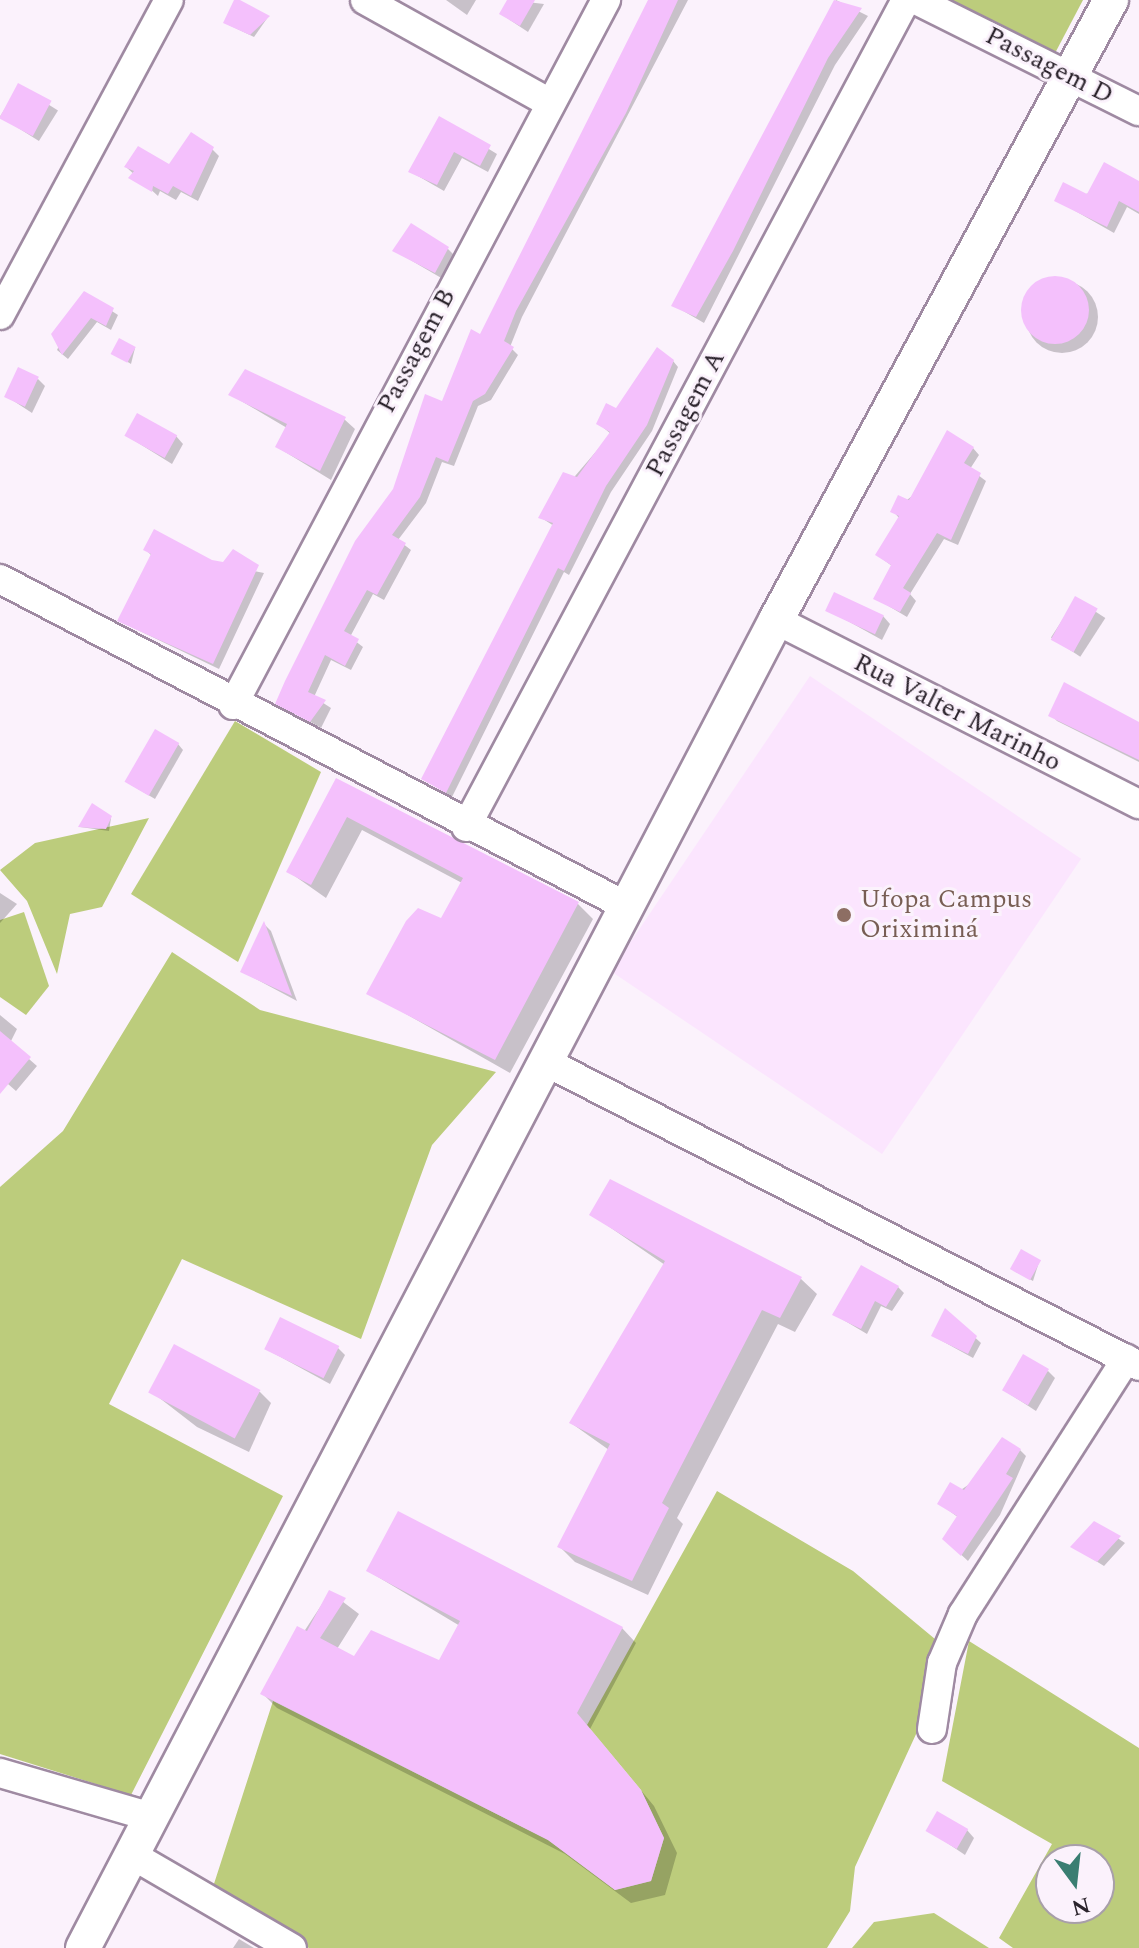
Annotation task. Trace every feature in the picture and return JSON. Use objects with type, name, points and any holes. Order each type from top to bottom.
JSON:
[{"type":"main road","points":[[83,1948],[776,620],[1111,0]]},
{"type":"street","points":[[0,315],[169,0]]},
{"type":"street","points":[[365,0],[550,103]]},
{"type":"street","name":"Passagem B","points":[[233,705],[606,0]]},
{"type":"street","name":"Passagem A","points":[[466,827],[906,0]]},
{"type":"street","name":"Passagem D","points":[[916,0],[1139,111]]},
{"type":"street","points":[[0,579],[466,827],[626,906]]},
{"type":"street","name":"Rua Valter Marinho","points":[[776,620],[1139,804]]},
{"type":"street","points":[[546,1062],[1132,1362],[963,1614],[942,1663],[932,1729]]},
{"type":"street","points":[[0,1773],[151,1817]]},
{"type":"street","points":[[132,1855],[292,1948]]},
{"type":"shaded area","name":"Ufopa Campus Oriximiná","points":[[810,676],[1081,859],[882,1154],[611,971]]},
{"type":"green space","points":[[943,0],[1083,0],[1053,57]]},
{"type":"green space","points":[[235,721],[321,772],[238,962],[131,894]]},
{"type":"green space","points":[[149,818],[102,907],[70,914],[57,974],[27,901],[0,870],[35,843]]},
{"type":"green space","points":[[24,912],[49,986],[26,1015],[0,997],[0,920]]},
{"type":"green space","points":[[172,952],[260,1010],[496,1072],[432,1145],[361,1339],[182,1259],[109,1404],[283,1496],[131,1795],[0,1754],[0,1187],[63,1131]]},
{"type":"green space","points":[[717,1491],[853,1571],[941,1644],[917,1732],[855,1867],[850,1911],[827,1948],[309,1948],[212,1890],[273,1701],[548,1840],[615,1890],[651,1881],[664,1838],[641,1790],[587,1725]]},
{"type":"green space","points":[[969,1641],[1139,1748],[1139,1948],[1013,1948],[999,1938],[1035,1874],[1035,1924],[1115,1924],[1115,1844],[1052,1844],[942,1781]]},
{"type":"green space","points":[[934,1913],[989,1948],[852,1948],[874,1922]]},
{"type":"building","points":[[234,0],[240,0],[270,16],[250,35],[223,23]]},
{"type":"building","points":[[507,0],[535,0],[520,26],[499,14]]},
{"type":"building","points":[[648,0],[678,0],[626,113],[516,311],[504,341],[514,347],[485,394],[473,401],[448,462],[436,457],[420,497],[392,535],[406,543],[377,595],[367,590],[344,631],[359,639],[345,666],[325,655],[308,692],[326,700],[310,722],[275,704],[285,681],[355,541],[393,489],[425,394],[442,401],[471,329],[480,334]]},
{"type":"building","points":[[834,0],[862,8],[828,58],[733,251],[696,317],[671,306]]},
{"type":"building","points":[[18,83],[52,101],[33,136],[0,119]]},
{"type":"building","points":[[439,116],[491,145],[480,166],[454,152],[437,185],[408,172]]},
{"type":"building","points":[[191,132],[214,147],[191,196],[173,186],[168,194],[153,186],[152,192],[128,178],[134,171],[124,167],[138,146],[169,164]]},
{"type":"building","points":[[1104,162],[1139,181],[1139,212],[1119,201],[1107,227],[1054,201],[1063,182],[1087,194]]},
{"type":"building","points":[[411,223],[449,247],[435,273],[392,251]]},
{"type":"building","points":[[1055,276],[1079,286],[1089,310],[1079,334],[1055,344],[1031,334],[1021,310],[1031,286]]},
{"type":"building","points":[[84,291],[114,308],[106,326],[91,318],[62,355],[51,334]]},
{"type":"building","points":[[119,338],[136,347],[127,363],[111,354]]},
{"type":"building","points":[[657,347],[674,360],[647,425],[606,486],[564,571],[558,568],[446,793],[421,779],[553,523],[538,518],[563,472],[577,477],[610,432],[596,424],[606,403],[616,408]]},
{"type":"building","points":[[18,367],[39,377],[25,407],[4,397]]},
{"type":"building","points":[[245,369],[346,417],[320,471],[275,447],[287,424],[228,395]]},
{"type":"building","points":[[137,413],[177,435],[165,458],[124,436]]},
{"type":"building","points":[[947,430],[974,447],[964,463],[981,473],[951,540],[937,533],[903,588],[911,593],[900,612],[873,599],[891,565],[875,555],[899,516],[890,512],[898,495],[909,500]]},
{"type":"building","points":[[154,529],[212,560],[223,562],[233,549],[259,565],[213,664],[117,621],[151,554],[143,550]]},
{"type":"building","points":[[834,592],[884,615],[875,634],[825,611]]},
{"type":"building","points":[[1075,596],[1098,609],[1073,652],[1051,640]]},
{"type":"building","points":[[1064,682],[1139,722],[1139,760],[1048,716]]},
{"type":"building","points":[[155,729],[179,743],[149,796],[124,782]]},
{"type":"building","points":[[336,778],[579,902],[495,1060],[366,994],[406,921],[418,908],[441,918],[463,878],[347,817],[311,885],[286,872]]},
{"type":"building","points":[[92,803],[112,816],[106,829],[78,827]]},
{"type":"building","points":[[264,921],[292,996],[240,972]]},
{"type":"building","points":[[0,1031],[31,1057],[0,1094]]},
{"type":"building","points":[[610,1179],[802,1277],[780,1318],[762,1310],[662,1503],[669,1508],[632,1581],[557,1547],[610,1444],[569,1423],[665,1261],[589,1215]]},
{"type":"building","points":[[1021,1249],[1041,1260],[1030,1280],[1010,1269]]},
{"type":"building","points":[[861,1265],[899,1286],[886,1307],[875,1301],[861,1329],[832,1315]]},
{"type":"building","points":[[945,1308],[977,1336],[968,1354],[931,1336]]},
{"type":"building","points":[[280,1317],[339,1346],[324,1378],[264,1349]]},
{"type":"building","points":[[174,1344],[261,1390],[235,1439],[148,1393]]},
{"type":"building","points":[[1023,1354],[1049,1369],[1028,1405],[1002,1390]]},
{"type":"building","points":[[1002,1437],[1021,1449],[1006,1474],[1013,1478],[961,1556],[942,1539],[957,1516],[937,1504],[950,1482],[964,1490]]},
{"type":"building","points":[[398,1511],[623,1627],[577,1713],[641,1790],[664,1838],[651,1881],[615,1890],[548,1840],[260,1694],[297,1626],[307,1631],[329,1590],[346,1598],[320,1638],[354,1656],[371,1630],[439,1660],[460,1621],[366,1571]]},
{"type":"building","points":[[1094,1521],[1121,1536],[1097,1562],[1070,1547]]},
{"type":"building","points":[[937,1811],[968,1829],[957,1849],[926,1831]]},
{"type":"place","name":"Ufopa Campus Oriximiná","points":[[844,915]]}]
